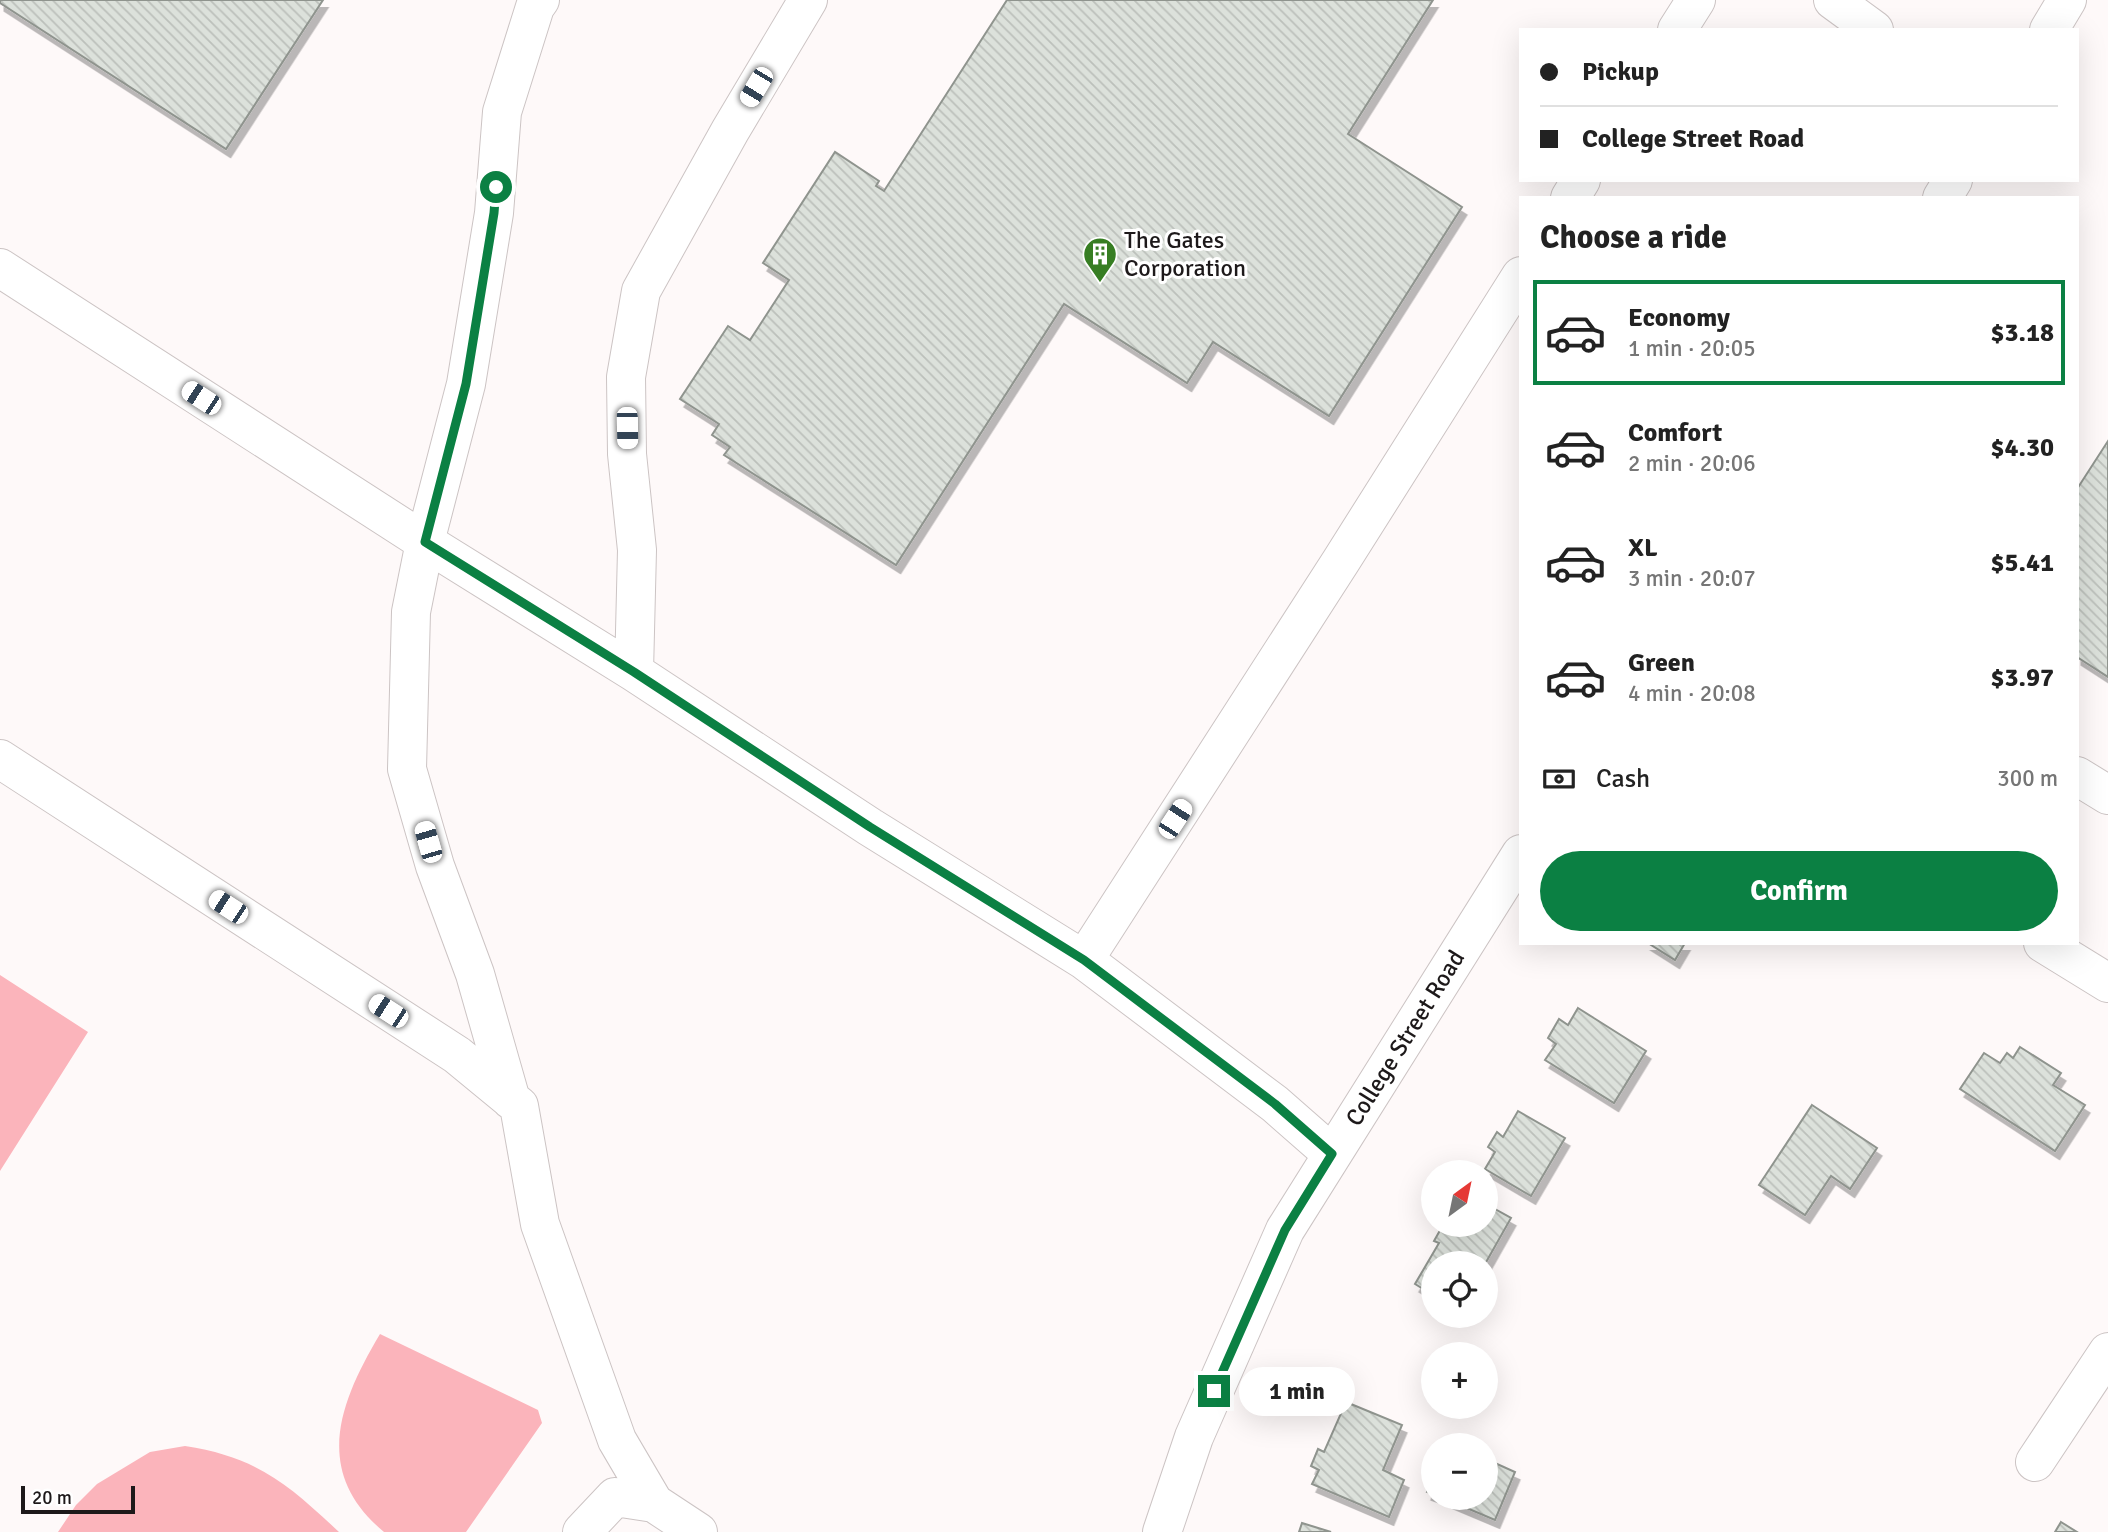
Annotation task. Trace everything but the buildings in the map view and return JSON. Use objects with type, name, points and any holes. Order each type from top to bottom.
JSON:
[{"type":"street","points":[[511,1100],[475,974],[435,866],[407,769],[411,612],[425,542],[466,384],[494,213],[502,112],[535,7],[540,0]]},
{"type":"street","points":[[634,672],[637,550],[627,454],[626,377],[641,291],[730,131],[808,0]]},
{"type":"street","points":[[1678,28],[1696,0]]},
{"type":"street","points":[[1833,0],[1871,28]]},
{"type":"street","points":[[2050,28],[2067,0]]},
{"type":"street","points":[[0,268],[425,542],[634,672],[870,827],[1084,960],[1275,1104],[1332,1154]]},
{"type":"street","points":[[1084,960],[1519,279]]},
{"type":"street","points":[[0,759],[457,1055],[519,1106],[540,1224],[617,1440],[654,1503]]},
{"type":"street","points":[[2079,777],[2108,795]]},
{"type":"street","name":"College Street Road","points":[[1163,1532],[1194,1437],[1285,1230],[1519,857]]},
{"type":"street","points":[[2046,945],[2108,983]]},
{"type":"street","points":[[2035,1462],[2108,1352]]},
{"type":"street","points":[[582,1532],[615,1497],[654,1503],[698,1532]]},
{"type":"shaded area","points":[[0,975],[88,1032],[0,1171]]},
{"type":"shaded area","points":[[380,1334],[538,1410],[542,1423],[466,1532],[384,1532],[361,1509],[347,1485],[340,1461],[344,1411],[365,1360]]},
{"type":"shaded area","points":[[185,1446],[232,1457],[270,1475],[304,1500],[339,1532],[58,1532],[76,1505],[97,1484],[150,1452]]},
{"type":"place","name":"The Gates Corporation","points":[[1100,284]]},
{"type":"route","points":[[496,187],[466,384],[425,542],[634,672],[870,827],[1084,960],[1275,1104],[1332,1154],[1285,1230],[1214,1391]]}]
